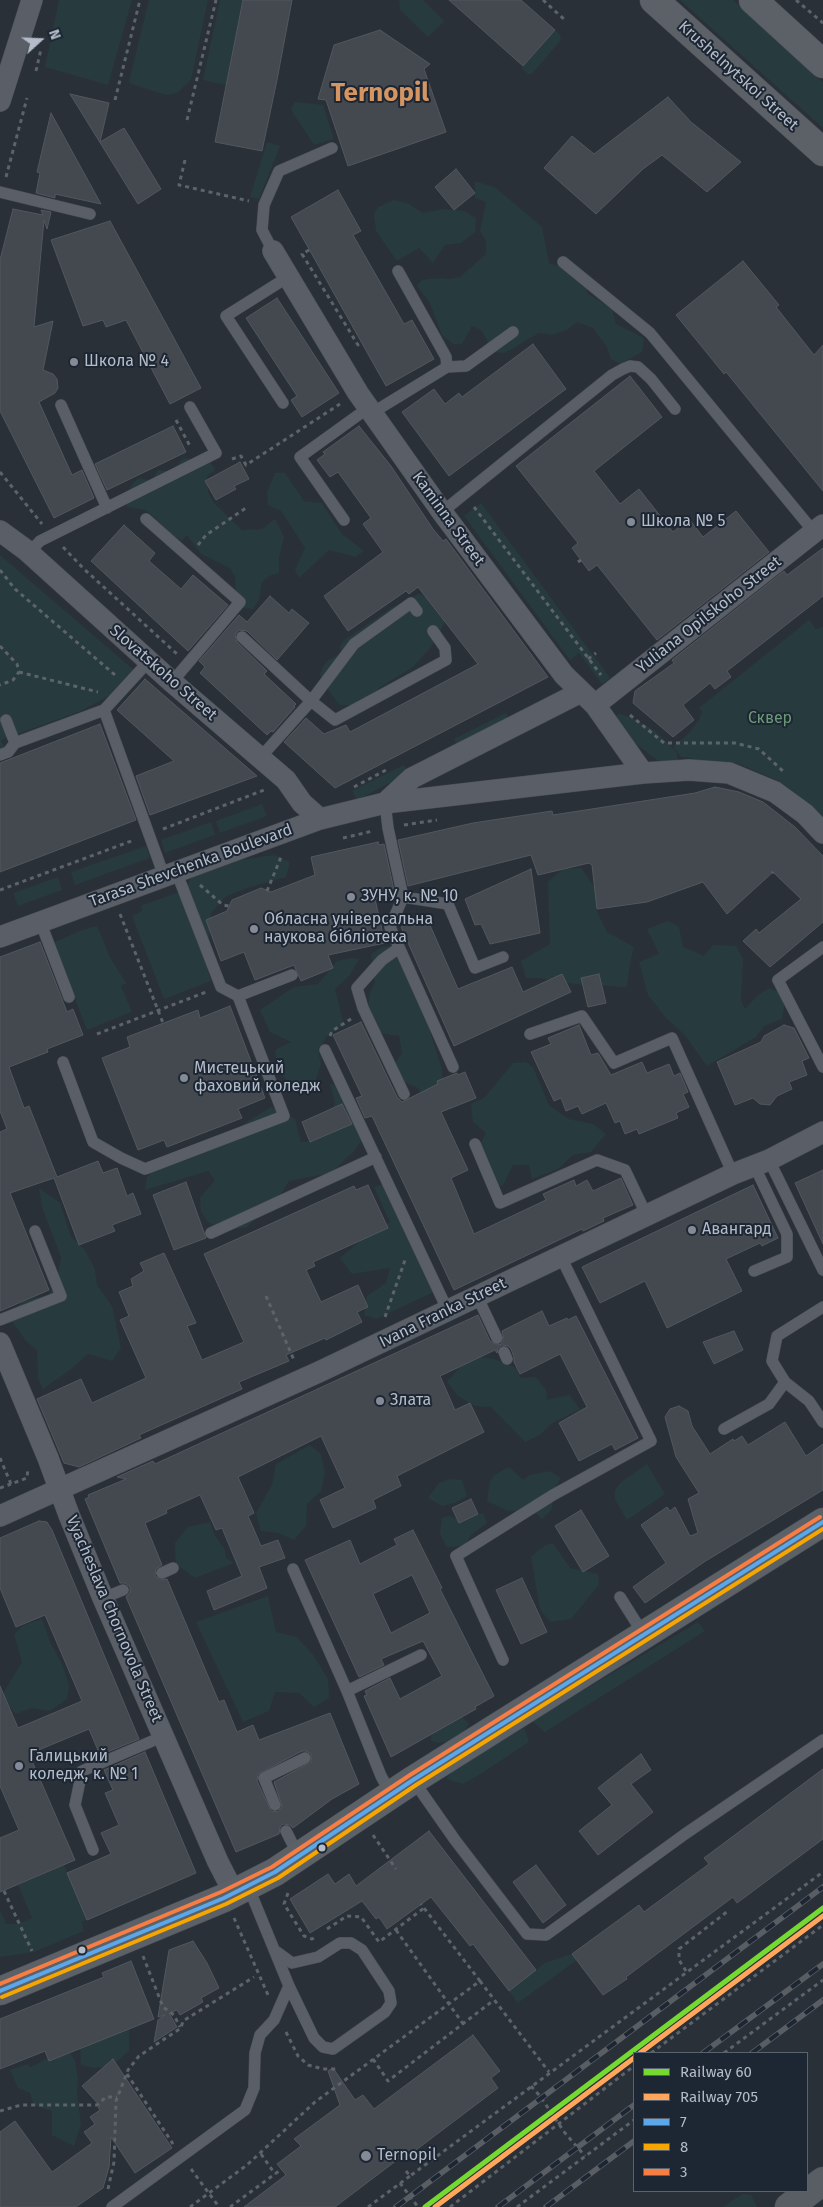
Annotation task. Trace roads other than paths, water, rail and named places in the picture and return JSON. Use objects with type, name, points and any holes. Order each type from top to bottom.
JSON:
[{"type":"main road","name":"Krushelnytskoi Street","points":[[654,0],[823,152]]},
{"type":"main road","points":[[753,0],[823,64]]},
{"type":"main road","points":[[0,1992],[241,1890],[275,1872],[402,1787],[823,1522]]},
{"type":"main road","points":[[789,2207],[823,2181]]},
{"type":"street","points":[[0,102],[29,2]]},
{"type":"street","name":"Kaminna Street","points":[[273,251],[366,404],[442,512],[564,675],[588,698],[643,773]]},
{"type":"street","name":"Yuliana Opilskoho Street","points":[[588,698],[820,528]]},
{"type":"street","name":"Slovatskoho Street","points":[[0,531],[29,553],[172,682],[286,780],[302,802],[320,819]]},
{"type":"street","points":[[386,803],[412,778],[588,698]]},
{"type":"street","name":"Tarasa Shevchenka Boulevard","points":[[0,937],[40,921],[174,876],[320,819],[386,803],[643,773],[689,770],[729,773],[775,792],[805,814],[823,833]]},
{"type":"street","name":"Ivana Franka Street","points":[[0,1516],[303,1379],[733,1174],[762,1163],[823,1132]]},
{"type":"street","name":"Vyacheslava Chornovola Street","points":[[0,1343],[103,1598],[218,1862],[241,1890]]},
{"type":"lane","points":[[273,251],[262,230],[264,205],[279,171],[332,148]]},
{"type":"lane","points":[[1,192],[90,214]]},
{"type":"lane","points":[[563,262],[650,332],[820,528]]},
{"type":"lane","points":[[398,271],[446,358],[448,366]]},
{"type":"lane","points":[[283,404],[226,316],[288,277]]},
{"type":"lane","points":[[344,520],[300,457],[366,404],[448,366],[466,366],[513,332]]},
{"type":"lane","points":[[442,512],[623,369],[630,366],[638,368],[651,379],[675,409]]},
{"type":"lane","points":[[60,405],[107,508]]},
{"type":"lane","points":[[29,553],[40,541],[216,453],[190,407]]},
{"type":"lane","points":[[146,520],[240,602],[172,682]]},
{"type":"lane","points":[[260,758],[311,701],[354,644],[411,603],[417,610]]},
{"type":"lane","points":[[242,637],[311,701],[335,720],[446,660],[445,648],[433,631]]},
{"type":"lane","points":[[0,755],[8,752],[15,743],[104,710],[149,661]]},
{"type":"lane","points":[[63,1062],[93,1142],[120,1158],[145,1169],[284,1116],[238,996],[220,987],[104,710]]},
{"type":"lane","points":[[6,720],[15,743]]},
{"type":"lane","points":[[386,803],[388,828],[403,897],[390,927],[453,1067]]},
{"type":"lane","points":[[403,897],[448,904],[475,968],[503,957]]},
{"type":"lane","points":[[40,921],[69,997]]},
{"type":"lane","points":[[823,947],[778,980],[823,1067]]},
{"type":"lane","points":[[399,948],[382,960],[357,988],[365,1010],[404,1094]]},
{"type":"lane","points":[[238,996],[292,975]]},
{"type":"lane","points":[[530,1034],[582,1016],[614,1063],[672,1038],[733,1174]]},
{"type":"lane","points":[[325,1050],[448,1310]]},
{"type":"lane","points":[[475,1144],[500,1204],[597,1160],[625,1170],[647,1216]]},
{"type":"lane","points":[[211,1233],[376,1157]]},
{"type":"lane","points":[[762,1163],[823,1270]]},
{"type":"lane","points":[[754,1271],[787,1257],[787,1234],[762,1163]]},
{"type":"lane","points":[[0,1320],[62,1296],[35,1231]]},
{"type":"lane","points":[[502,1660],[456,1556],[553,1496],[651,1441],[561,1256]]},
{"type":"lane","points":[[477,1296],[497,1338]]},
{"type":"lane","points":[[823,1307],[777,1336],[772,1361],[785,1382],[810,1401],[823,1422]]},
{"type":"lane","points":[[724,1429],[769,1404],[785,1382]]},
{"type":"lane","points":[[162,1573],[173,1568]]},
{"type":"lane","points":[[293,1569],[381,1776],[402,1787],[455,1840],[527,1934],[546,1934],[685,1834],[823,1740]]},
{"type":"lane","points":[[103,1598],[123,1590]]},
{"type":"lane","points":[[620,1597],[644,1635]]},
{"type":"lane","points":[[346,1691],[421,1655]]},
{"type":"lane","points":[[93,1850],[74,1805],[82,1771],[164,1736]]},
{"type":"lane","points":[[275,1805],[264,1778],[305,1758]]},
{"type":"lane","points":[[286,1831],[298,1855]]},
{"type":"lane","points":[[241,1890],[277,1952],[289,1986],[314,2038],[323,2047],[333,2049],[385,2012],[391,2003],[389,1991],[362,1950],[351,1943],[340,1943],[318,1958],[292,1963],[277,1952]]},
{"type":"lane","points":[[112,2207],[245,2110],[254,2088],[255,2053],[260,2035],[274,2020],[289,1986]]},
{"type":"railway","points":[[396,2207],[823,1887]]},
{"type":"railway","points":[[704,2052],[823,1964]]},
{"type":"railway","points":[[753,2052],[823,2000]]},
{"type":"railway","points":[[498,2207],[633,2106]]},
{"type":"railway","points":[[546,2207],[633,2142]]},
{"type":"rail line","name":"60","points":[[425,2207],[823,1908]]},
{"type":"rail line","name":"705","points":[[641,2052],[823,1916]]},
{"type":"rail line","name":"705","points":[[435,2207],[633,2059]]},
{"type":"place","name":"Школа № 4","points":[[74,362]]},
{"type":"place","name":"Школа № 5","points":[[631,522]]},
{"type":"place","name":"ЗУНУ, к. № 10","points":[[351,897]]},
{"type":"place","name":"Обласна універсальна наукова бібліотека","points":[[254,929]]},
{"type":"place","name":"Мистецький фаховий коледж","points":[[184,1078]]},
{"type":"place","name":"Авангард","points":[[692,1230]]},
{"type":"place","name":"Злата","points":[[380,1401]]},
{"type":"place","name":"Галицький коледж, к. № 1","points":[[19,1766]]},
{"type":"place","name":"Ternopil","points":[[366,2156]]},
{"type":"district","name":"Ternopil","points":[[380,94]]},
{"type":"park label","name":"Сквер","points":[[770,719]]}]
